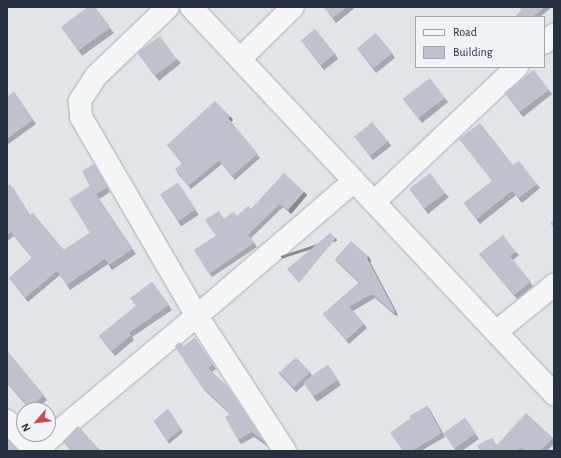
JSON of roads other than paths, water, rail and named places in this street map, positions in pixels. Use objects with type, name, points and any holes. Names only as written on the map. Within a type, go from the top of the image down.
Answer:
[{"type":"street","points":[[168,7],[96,76],[80,101],[81,117],[197,316],[285,451]]},
{"type":"street","points":[[191,7],[554,394]]},
{"type":"street","points":[[240,59],[293,7]]},
{"type":"street","points":[[545,42],[554,35]]},
{"type":"street","points":[[374,202],[516,68]]},
{"type":"street","points":[[7,421],[35,451],[197,316],[354,181]]},
{"type":"street","points":[[496,332],[554,285]]}]
